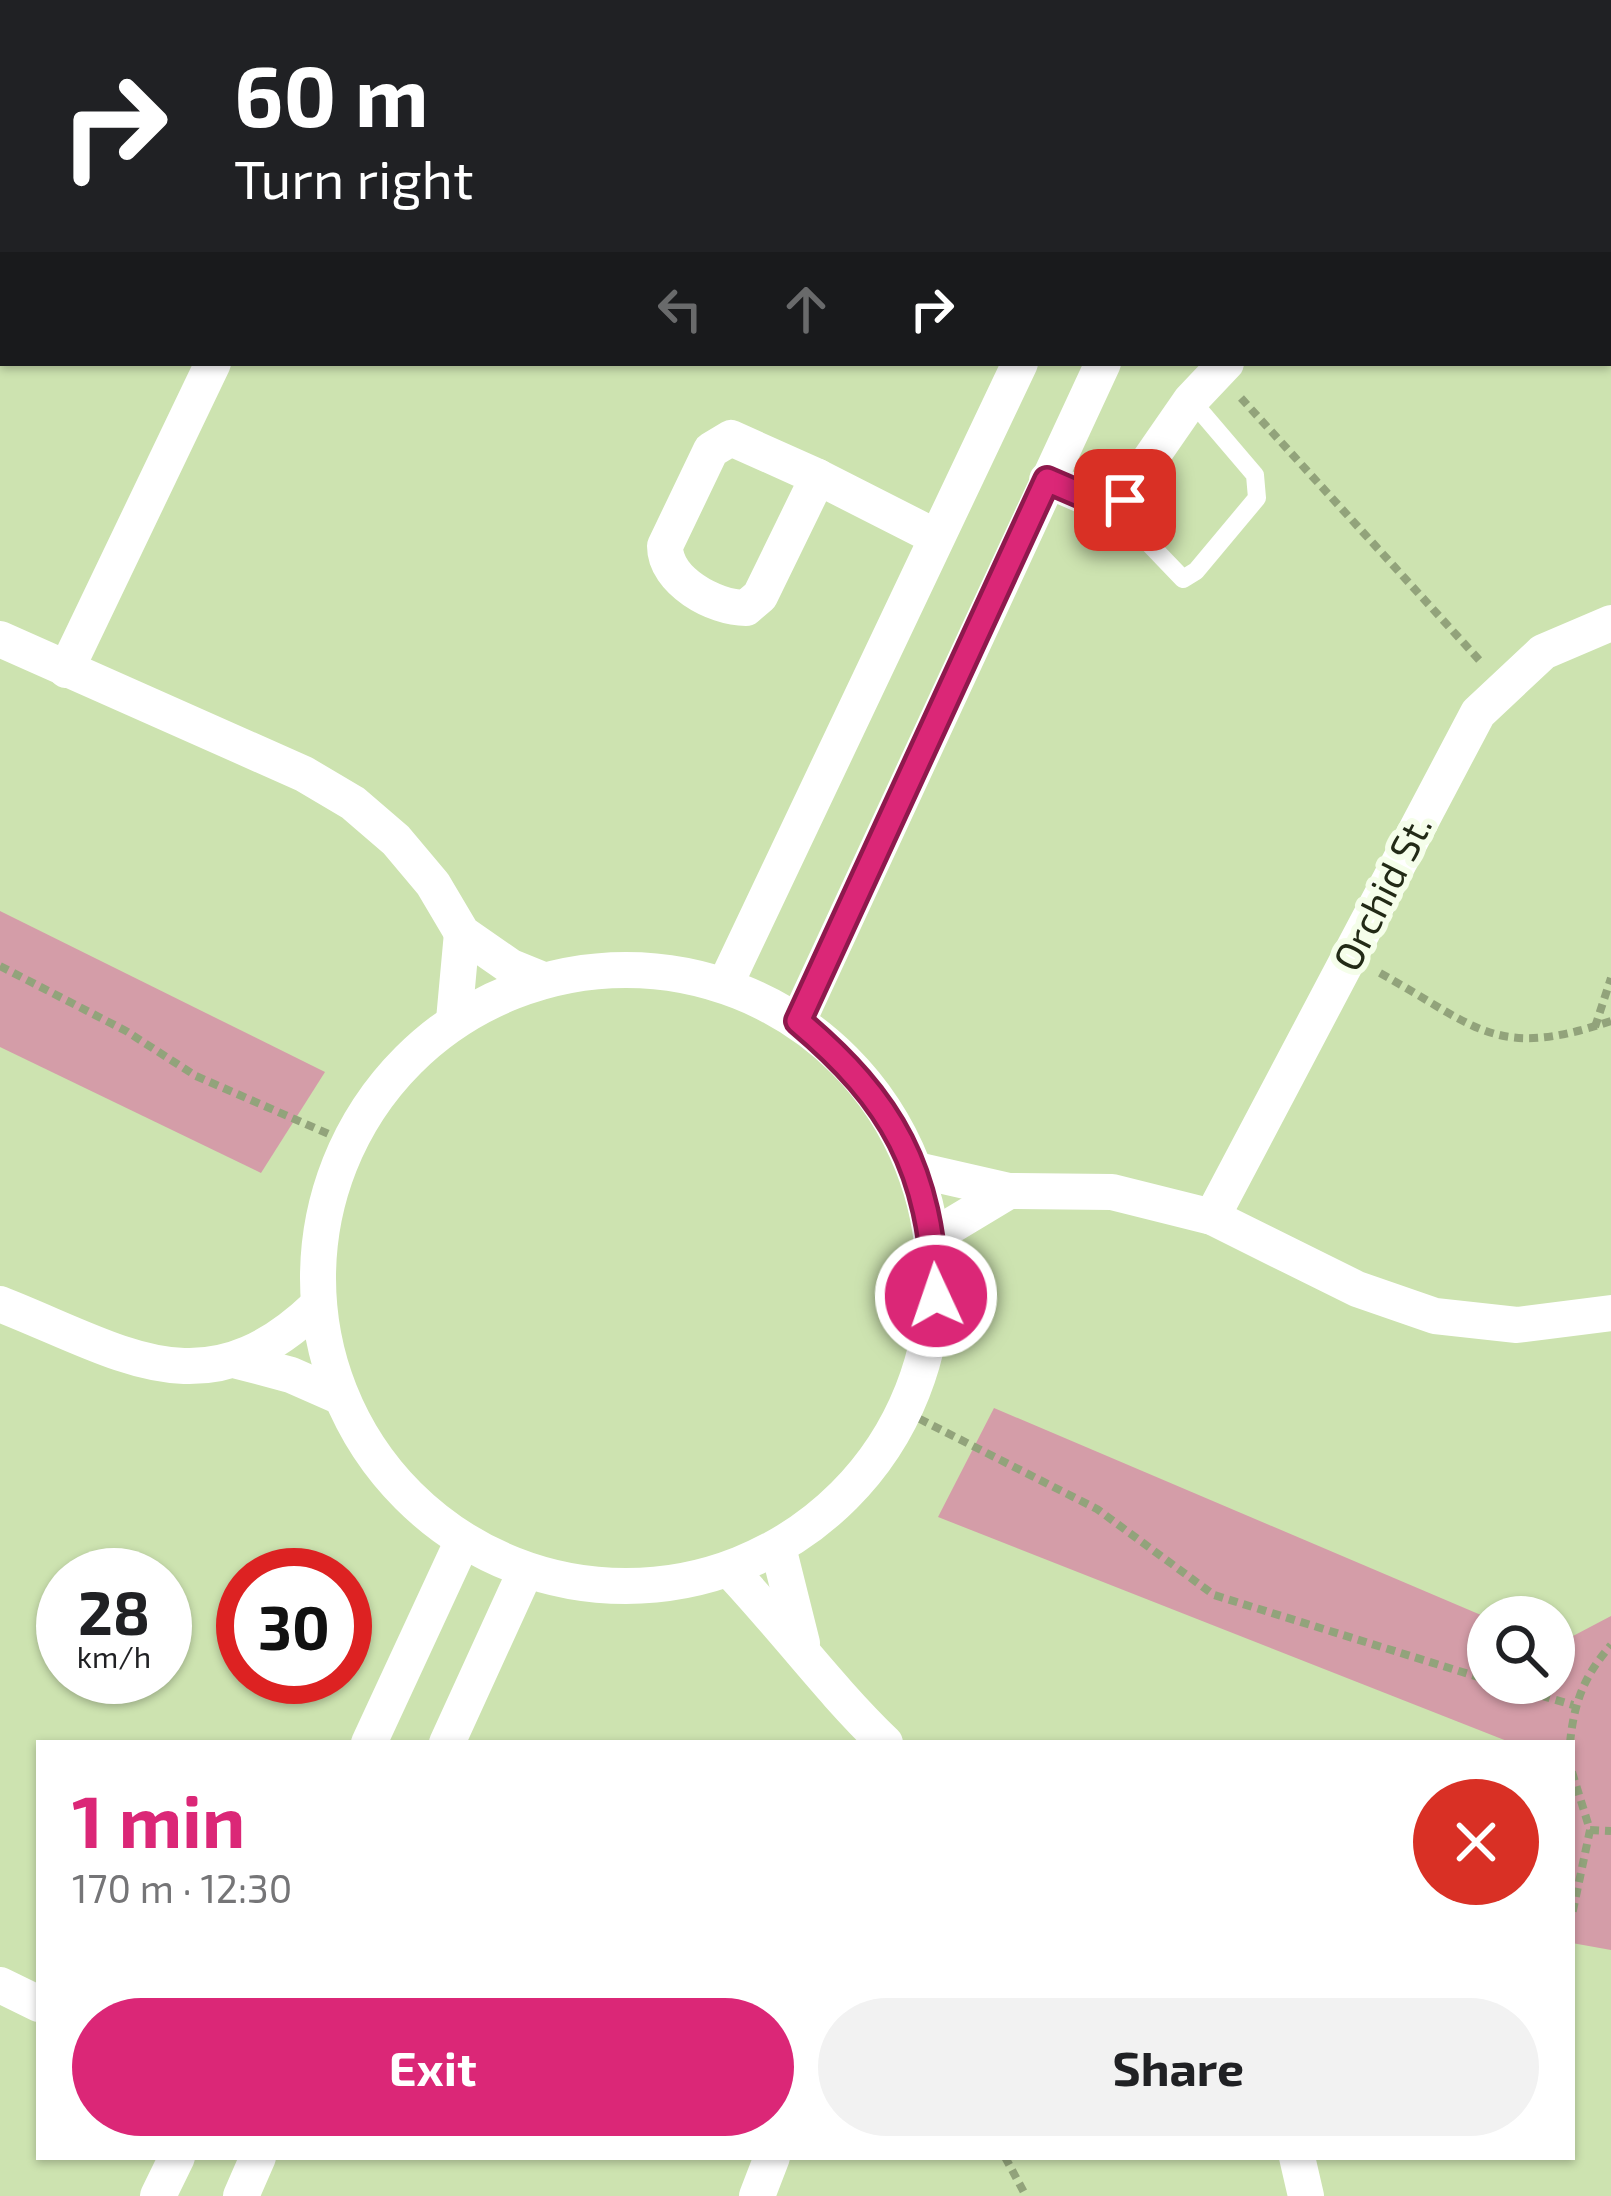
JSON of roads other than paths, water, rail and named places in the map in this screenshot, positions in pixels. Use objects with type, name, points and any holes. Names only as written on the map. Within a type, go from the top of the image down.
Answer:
[{"type":"street","points":[[66,670],[212,366]]},
{"type":"street","points":[[725,985],[1019,366]]},
{"type":"street","points":[[798,1021],[1102,366]]},
{"type":"street","points":[[1047,480],[1112,506],[1125,500],[1191,400],[1221,368]]},
{"type":"street","points":[[818,477],[754,604],[736,608],[669,571],[665,546],[719,441],[743,442],[818,477],[936,537]]},
{"type":"street","name":"Orchid St.","points":[[1212,1217],[1452,756],[1503,685],[1543,652],[1611,623]]},
{"type":"street","points":[[0,639],[304,774],[352,803],[396,840],[433,884],[462,933],[511,967],[543,980]]},
{"type":"street","points":[[454,1020],[462,933]]},
{"type":"street","points":[[603,969],[665,971],[725,985],[798,1021],[847,1062],[888,1112],[916,1170],[934,1236],[936,1296],[926,1356],[906,1412],[873,1466],[830,1511],[778,1547],[729,1569],[662,1585],[593,1585],[526,1570],[463,1540],[412,1501],[385,1468],[341,1397],[317,1306],[317,1250],[327,1194],[347,1142],[392,1074],[454,1020],[543,980],[603,969]]},
{"type":"street","points":[[916,1170],[1009,1191],[1112,1192],[1212,1217],[1357,1289],[1436,1316],[1517,1324],[1611,1313]]},
{"type":"street","points":[[934,1236],[1009,1191]]},
{"type":"street","points":[[0,1304],[166,1366],[202,1368],[238,1360],[283,1339],[317,1306]]},
{"type":"street","points":[[238,1360],[291,1375],[341,1397]]},
{"type":"street","points":[[370,1740],[463,1540]]},
{"type":"street","points":[[778,1547],[803,1647]]},
{"type":"street","points":[[729,1569],[803,1647],[839,1699],[882,1740]]},
{"type":"street","points":[[448,1740],[526,1570]]},
{"type":"street","points":[[0,1985],[36,2003]]},
{"type":"street","points":[[158,2196],[176,2160]]},
{"type":"street","points":[[241,2196],[257,2160]]},
{"type":"street","points":[[757,2196],[771,2160]]},
{"type":"street","points":[[1299,2160],[1306,2196]]},
{"type":"lane","points":[[1112,506],[1183,579],[1196,571],[1257,498],[1255,475],[1191,400]]}]
